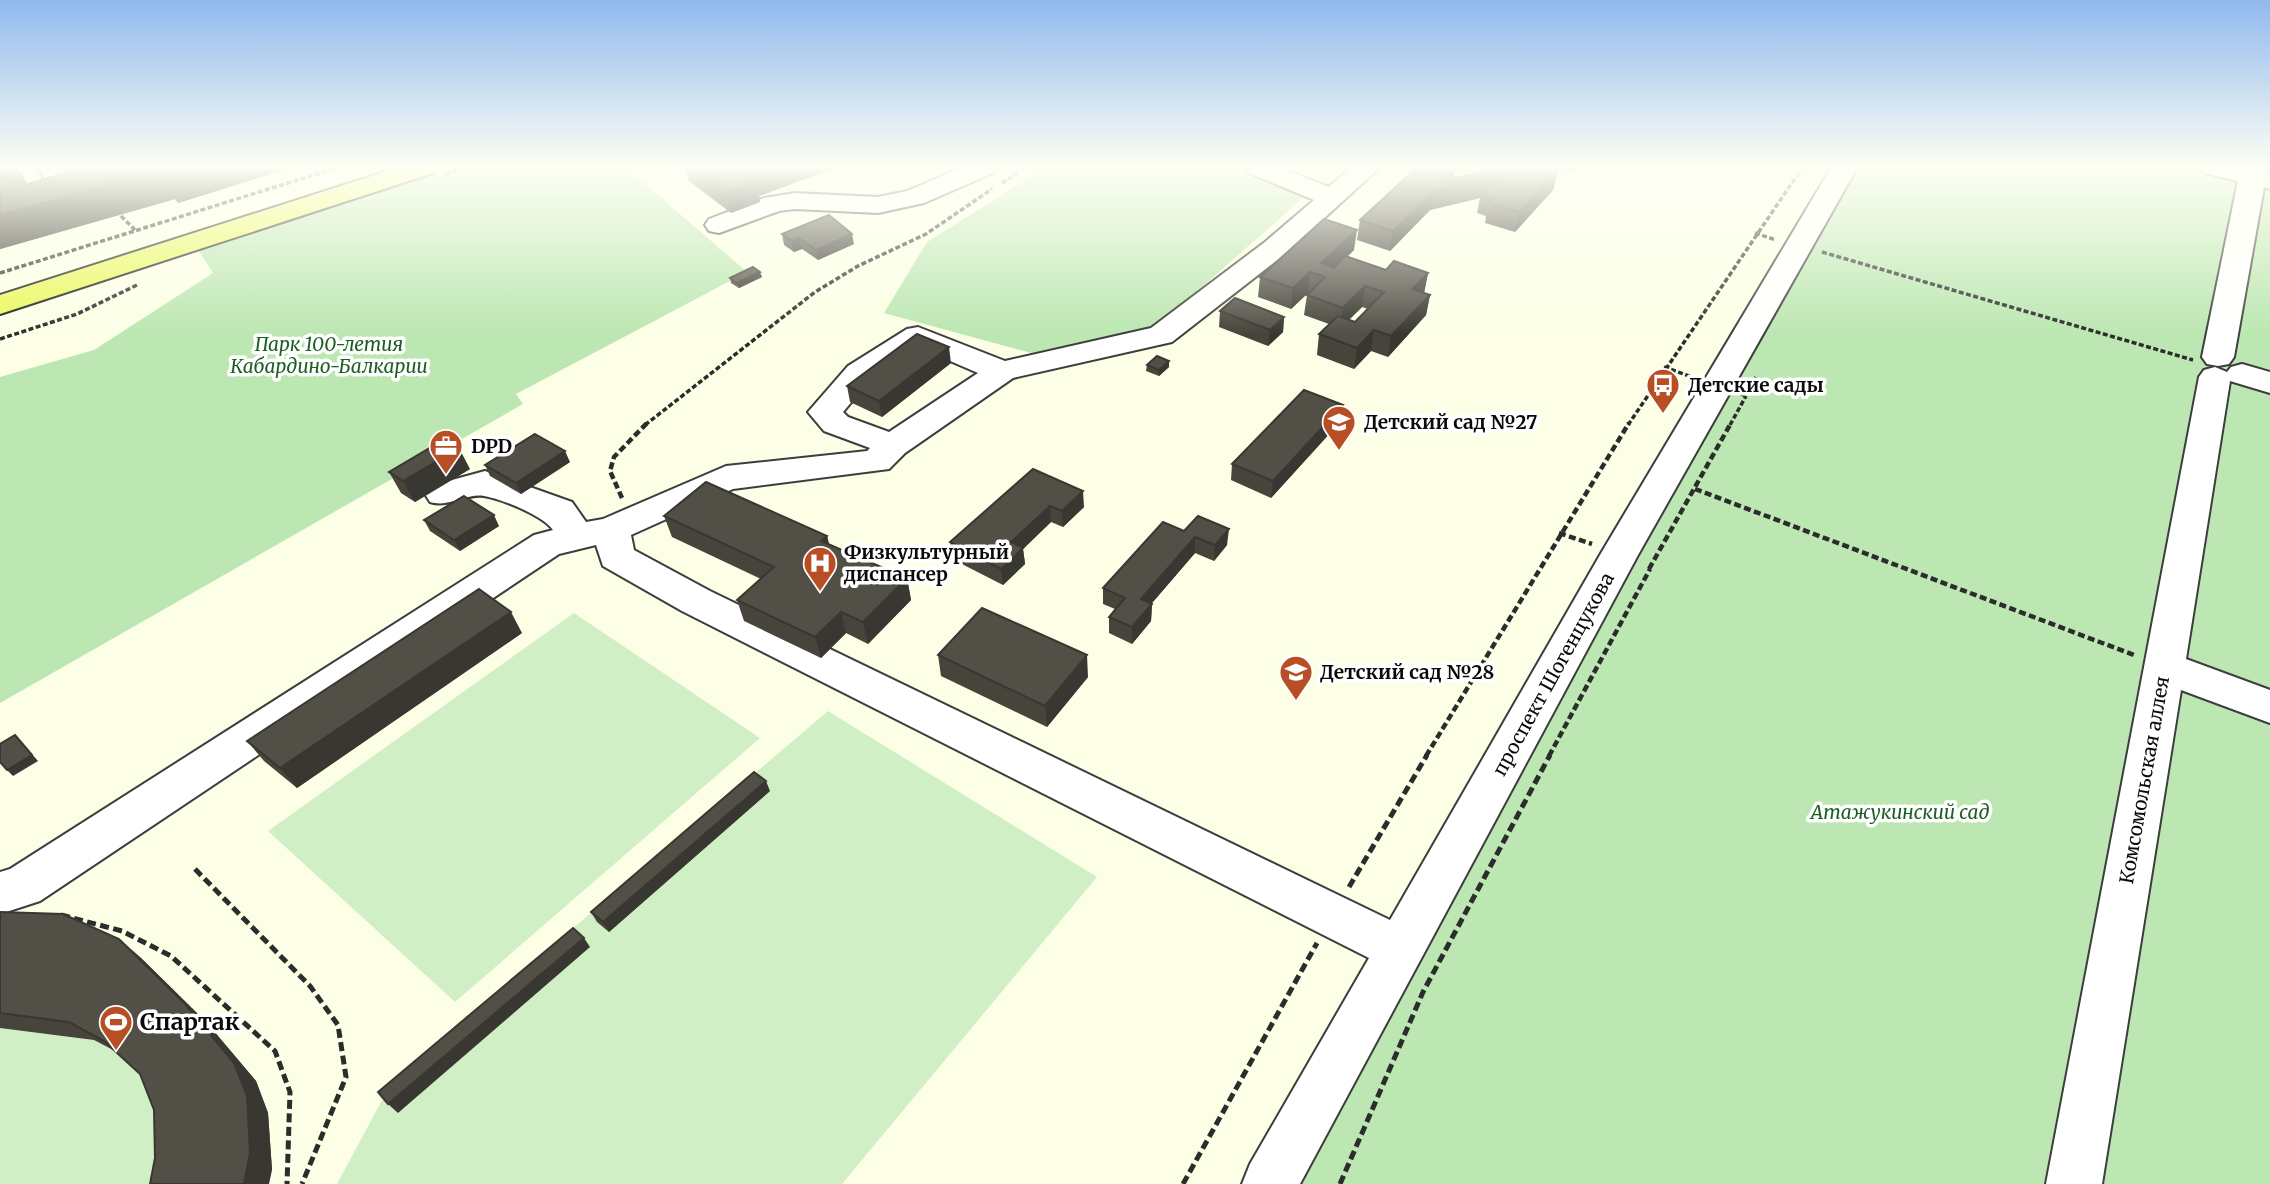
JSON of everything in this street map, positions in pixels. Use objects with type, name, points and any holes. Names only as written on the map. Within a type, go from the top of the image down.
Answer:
[{"type":"main road","points":[[0,305],[253,223]]},
{"type":"street","points":[[719,225],[724,223]]},
{"type":"street","points":[[0,893],[23,886],[547,544],[608,528],[726,478],[877,461],[893,445],[1002,371],[1161,335],[1275,248],[1302,223]]},
{"type":"street","name":"проспект Шогенцукова","points":[[1270,1184],[1619,555],[1812,223]]},
{"type":"street","name":"Комсомольская аллея","points":[[2074,1184],[2164,667],[2228,370],[2251,223]]},
{"type":"street","points":[[893,445],[836,424],[825,412],[859,373],[918,336],[1002,371]]},
{"type":"street","points":[[443,494],[485,483],[608,528]]},
{"type":"street","points":[[608,528],[616,557],[696,601],[1400,949]]},
{"type":"street","points":[[2164,667],[2270,707]]},
{"type":"path","points":[[128,223],[135,231]]},
{"type":"path","points":[[0,273],[160,223]]},
{"type":"path","points":[[608,528],[618,492],[610,471],[619,451],[645,425],[815,292],[858,266],[926,234],[942,223]]},
{"type":"path","points":[[1183,1184],[1332,916],[1559,533],[1664,367],[1761,223]]},
{"type":"path","points":[[1754,233],[1777,240]]},
{"type":"path","points":[[1812,249],[2228,370]]},
{"type":"path","points":[[1664,367],[1692,377]]},
{"type":"path","points":[[1340,1184],[1423,992],[1647,567],[1695,489],[1746,396]]},
{"type":"path","points":[[1695,489],[2164,667]]},
{"type":"path","points":[[1559,533],[1592,544]]},
{"type":"path","points":[[195,869],[310,986],[338,1026],[346,1077],[302,1184]]},
{"type":"path","points":[[55,915],[68,915],[122,931],[171,956],[275,1051],[290,1092],[287,1184]]},
{"type":"green space","name":"Парк 100-летия Кабардино-Балкарии","points":[[283,223],[691,223],[747,272],[516,394],[523,404],[0,703],[0,377],[94,350],[213,273],[199,251]]},
{"type":"green space","points":[[957,223],[1274,223],[1151,332],[1035,354],[884,313],[927,242]]},
{"type":"green space","name":"Атажукинский сад","points":[[1813,223],[2270,223],[2270,1184],[1270,1184]]},
{"type":"green space","points":[[574,613],[760,738],[455,1002],[268,831]]},
{"type":"green space","points":[[828,711],[1097,877],[842,1184],[337,1184],[381,1102],[411,1066]]},
{"type":"green space","name":"Спартак","points":[[0,929],[86,933],[141,958],[207,1023],[256,1081],[268,1113],[269,1184],[0,1184]]},
{"type":"building","points":[[809,223],[839,223],[852,234],[816,250],[799,238],[792,241],[782,234]]},
{"type":"building","points":[[1319,223],[1337,223],[1357,230],[1321,263],[1334,268],[1345,256],[1386,270],[1394,261],[1428,273],[1412,289],[1430,295],[1391,336],[1374,330],[1357,348],[1319,334],[1338,316],[1355,322],[1384,292],[1365,286],[1343,308],[1307,295],[1325,277],[1310,272],[1293,288],[1260,277]]},
{"type":"building","points":[[1370,223],[1401,223],[1393,231]]},
{"type":"building","points":[[753,267],[760,272],[737,283],[730,278]]},
{"type":"building","points":[[1235,298],[1284,317],[1270,330],[1220,311]]},
{"type":"building","points":[[917,334],[949,347],[879,401],[847,386]]},
{"type":"building","points":[[1157,356],[1169,361],[1159,370],[1147,365]]},
{"type":"building","points":[[1304,390],[1343,405],[1273,481],[1232,464]]},
{"type":"building","points":[[535,434],[565,451],[516,483],[485,465]]},
{"type":"building","points":[[445,439],[459,448],[403,481],[389,472]]},
{"type":"building","points":[[1033,469],[1083,491],[1062,511],[1050,506],[1011,542],[1023,548],[1001,569],[950,542]]},
{"type":"building","points":[[706,482],[827,536],[821,541],[907,578],[863,622],[841,612],[815,637],[737,600],[774,567],[664,516]]},
{"type":"building","points":[[464,496],[494,515],[454,540],[424,520]]},
{"type":"building","points":[[1198,516],[1229,529],[1215,545],[1195,537],[1141,599],[1152,604],[1132,627],[1109,617],[1125,598],[1103,588],[1163,522],[1184,531]]},
{"type":"building","points":[[479,589],[511,612],[280,768],[247,741]]},
{"type":"building","points":[[982,608],[1087,655],[1045,706],[938,655]]},
{"type":"building","points":[[15,735],[32,755],[7,770],[0,762],[0,744]]},
{"type":"building","points":[[754,772],[766,781],[603,922],[591,912]]},
{"type":"building","points":[[0,912],[63,914],[119,939],[185,1004],[234,1063],[247,1096],[250,1153],[244,1184],[150,1184],[155,1158],[154,1110],[140,1074],[104,1041],[69,1022],[0,1013]]},
{"type":"building","points":[[573,928],[584,938],[388,1104],[378,1092]]},
{"type":"place","name":"Детские сады","points":[[1663,415]]},
{"type":"place","name":"Детский сад №27","points":[[1339,452]]},
{"type":"place","name":"DPD","points":[[446,476]]},
{"type":"place","name":"Физкультурный диспансер","points":[[820,593]]},
{"type":"place","name":"Детский сад №28","points":[[1296,702]]},
{"type":"place","name":"Спартак","points":[[116,1052]]}]
